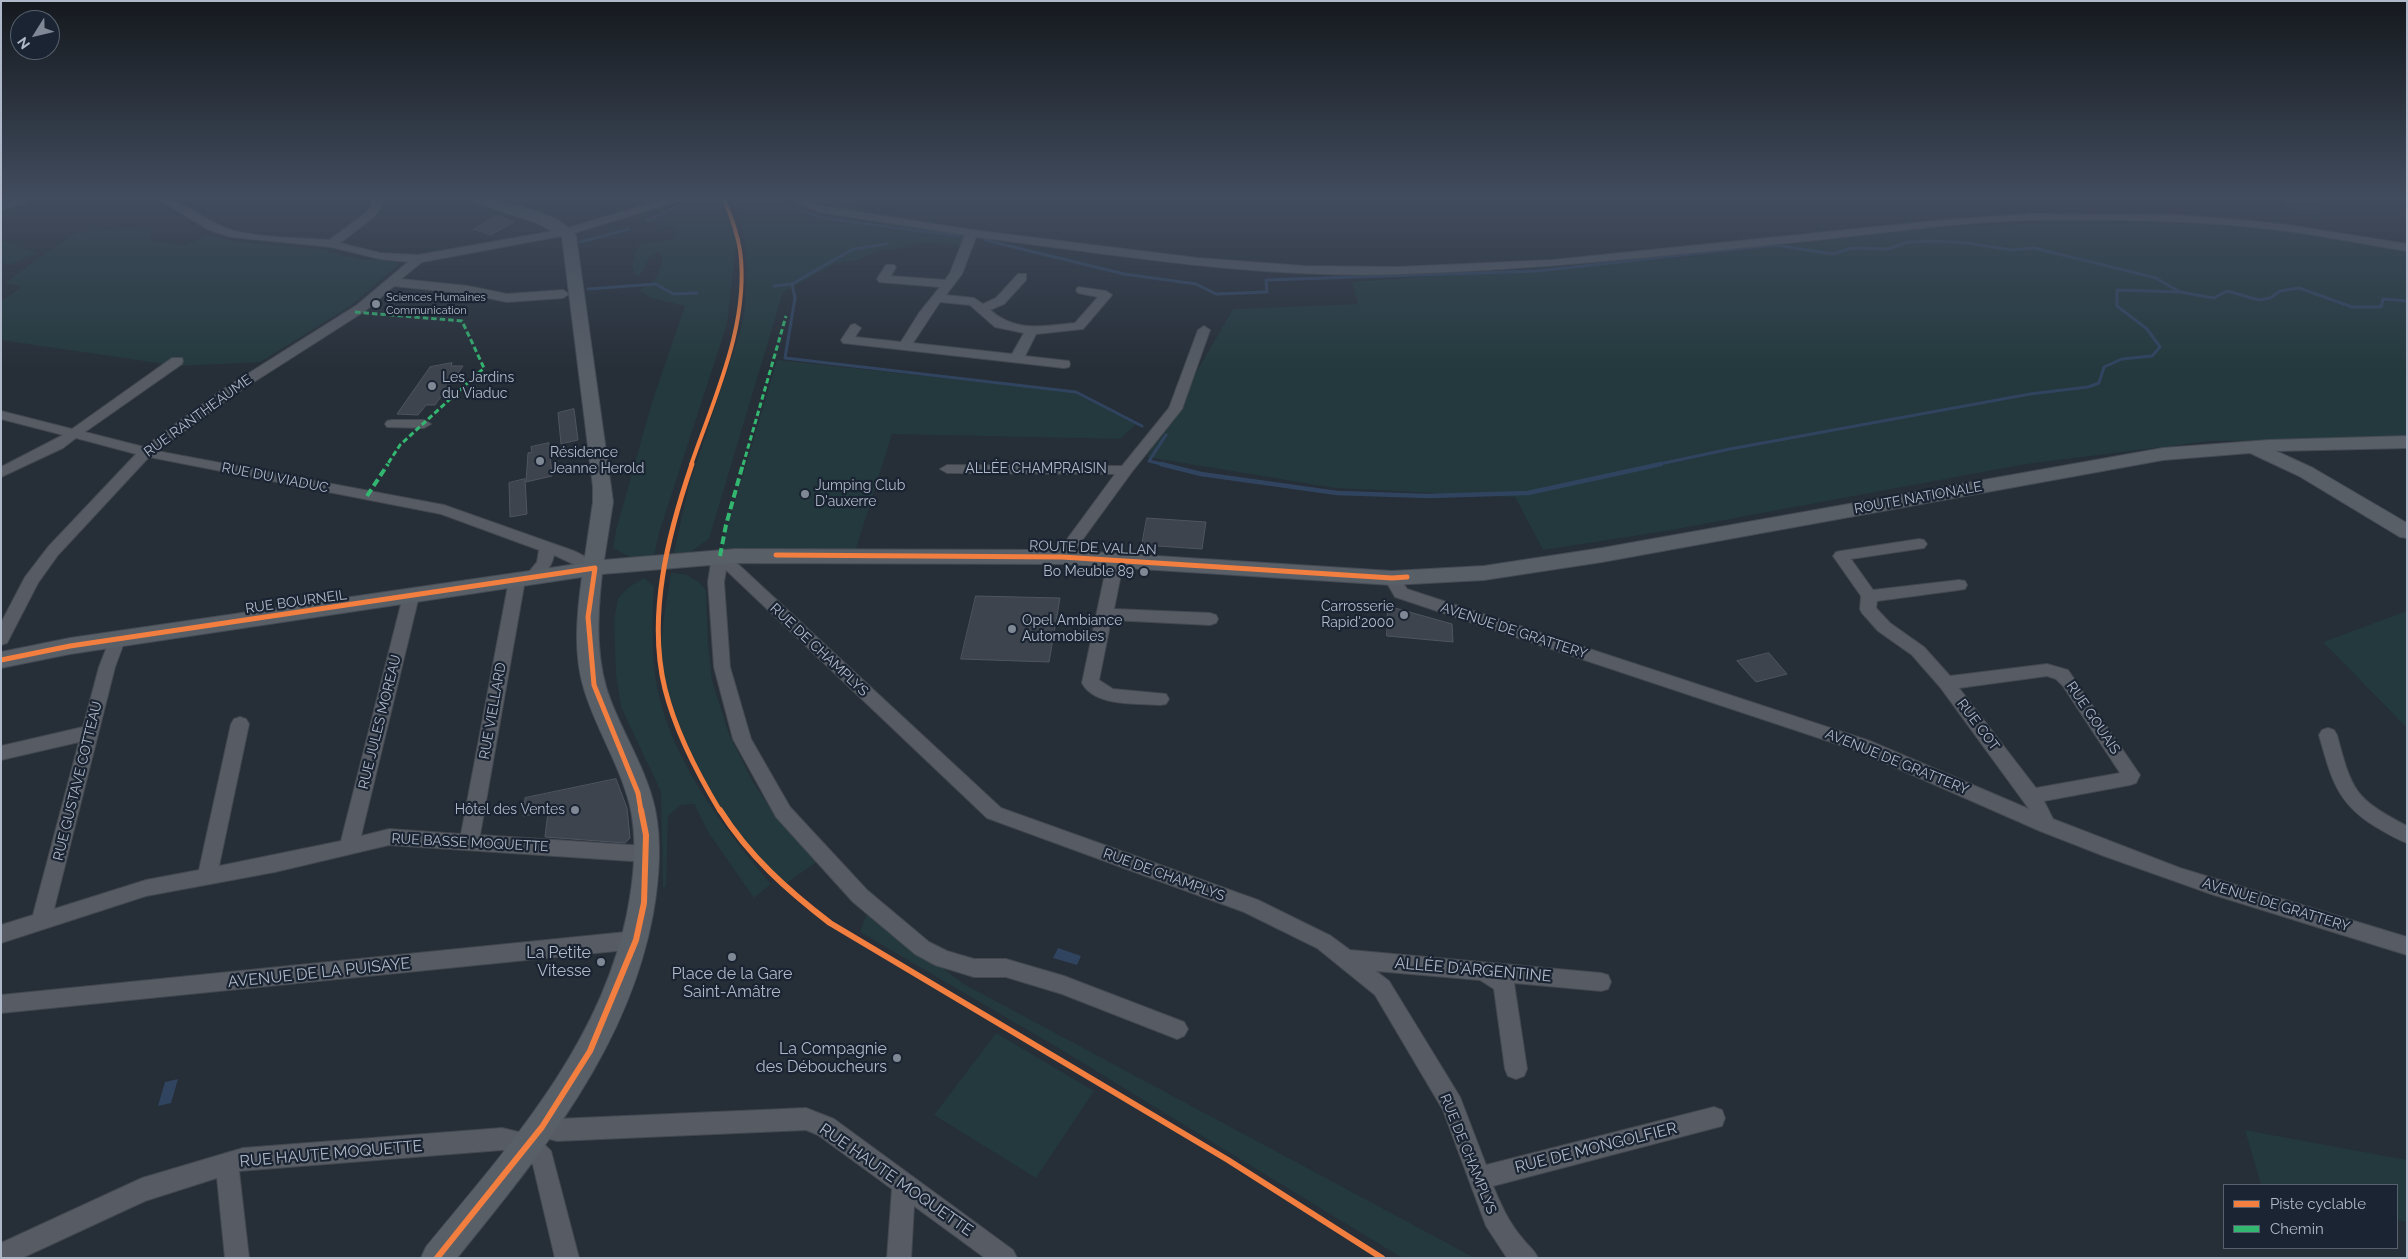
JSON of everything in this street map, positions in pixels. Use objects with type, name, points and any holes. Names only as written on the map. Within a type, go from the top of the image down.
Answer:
[{"type":"main road","points":[[437,1258],[535,1135],[590,1051],[636,940],[644,903],[646,835],[638,793],[594,684],[588,617],[602,487],[573,258]]},
{"type":"main road","name":"ROUTE NATIONALE","points":[[1547,564],[2126,459],[2204,449],[2252,446],[2407,442]]},
{"type":"main road","points":[[2290,445],[2310,466],[2341,492]]},
{"type":"main road","points":[[2252,446],[2286,461],[2407,532]]},
{"type":"main road","name":"RUE BOURNEIL","points":[[1,660],[70,646],[525,579],[596,556],[630,565]]},
{"type":"main road","name":"ROUTE DE VALLAN","points":[[630,565],[728,556],[1062,557],[1392,578],[1484,572],[1547,564]]},
{"type":"street","points":[[402,258],[425,258]]},
{"type":"street","points":[[905,346],[923,316],[956,274],[962,258]]},
{"type":"street","points":[[1159,258],[1339,271],[1552,264],[1612,258]]},
{"type":"street","name":"RUE RANTHEAUME","points":[[1,639],[31,581],[53,551],[146,452],[226,393],[361,308],[418,259]]},
{"type":"street","points":[[890,267],[882,279],[949,284]]},
{"type":"street","points":[[982,309],[1000,301],[1022,277]]},
{"type":"street","points":[[391,282],[468,290],[507,298],[563,294]]},
{"type":"street","points":[[939,298],[974,302],[999,324],[1031,331],[1079,326],[1106,295],[1082,290]]},
{"type":"street","points":[[855,328],[847,340],[1064,364]]},
{"type":"street","points":[[1062,557],[1126,470],[1175,409],[1204,330]]},
{"type":"street","points":[[1017,358],[1031,331]]},
{"type":"street","points":[[1,473],[58,445],[177,361]]},
{"type":"street","name":"RUE DU VIADUC","points":[[1,415],[146,452],[444,510],[546,547],[596,556]]},
{"type":"street","points":[[392,424],[424,424]]},
{"type":"street","name":"ALLÉE CHAMPRAISIN","points":[[947,469],[1126,470]]},
{"type":"street","points":[[1919,544],[1841,556],[1869,596],[1959,585]]},
{"type":"street","points":[[525,579],[533,575],[545,564],[547,558],[546,547]]},
{"type":"street","points":[[728,556],[716,582],[722,667],[742,738],[784,812],[860,896],[922,948],[942,959],[974,968],[1006,968],[1064,985],[1177,1029]]},
{"type":"street","name":"RUE DE CHAMPLYS","points":[[728,556],[994,813],[1251,906],[1324,942],[1382,988],[1452,1105],[1494,1218],[1518,1255]]},
{"type":"street","points":[[1116,559],[1090,683],[1109,694],[1160,698]]},
{"type":"street","name":"AVENUE DE GRATTERY","points":[[1392,578],[1401,593],[1864,746],[1933,774],[2047,826],[2147,865],[2407,946]]},
{"type":"street","name":"RUE VIELLARD","points":[[469,843],[525,579]]},
{"type":"street","name":"RUE JULES MOREAU","points":[[349,846],[412,596]]},
{"type":"street","name":"RUE COT","points":[[1869,596],[1868,609],[1884,627],[1897,634],[1918,651],[1946,683],[2032,796],[2047,826]]},
{"type":"street","points":[[1104,614],[1210,619]]},
{"type":"street","name":"RUE GUSTAVE COTTEAU","points":[[41,922],[116,640]]},
{"type":"street","name":"RUE GOUAIS","points":[[1946,683],[2047,670],[2062,674],[2082,699],[2132,775],[2130,778],[2032,796]]},
{"type":"street","points":[[207,877],[240,724]]},
{"type":"street","points":[[1,753],[91,732]]},
{"type":"street","points":[[2328,735],[2340,779],[2352,798],[2383,822],[2407,835]]},
{"type":"street","name":"RUE BASSE MOQUETTE","points":[[1,934],[146,888],[207,877],[388,837],[646,854]]},
{"type":"street","name":"AVENUE DE LA PUISAYE","points":[[1,1004],[294,976],[636,940]]},
{"type":"street","name":"ALLÉE D'ARGENTINE","points":[[1345,959],[1601,982]]},
{"type":"street","points":[[1482,972],[1504,984],[1516,1069]]},
{"type":"street","name":"RUE DE MONGOLFIER","points":[[1478,1178],[1714,1118]]},
{"type":"street","name":"RUE HAUTE MOQUETTE","points":[[1,1255],[142,1190],[243,1159],[502,1139],[557,1130],[806,1119],[826,1127],[1006,1258]]},
{"type":"street","points":[[535,1135],[543,1159],[567,1258]]},
{"type":"street","points":[[227,1164],[237,1258]]},
{"type":"street","points":[[899,1258],[904,1185]]},
{"type":"green space","points":[[1,258],[26,258],[9,265],[1,263]]},
{"type":"green space","points":[[40,258],[351,258],[360,260],[396,260],[398,265],[349,307],[260,362],[178,366],[1,340],[1,301],[22,287],[5,283]]},
{"type":"green space","points":[[635,258],[649,258],[640,276],[635,274],[632,265]]},
{"type":"green space","points":[[663,258],[735,258],[727,324],[659,533],[654,557],[630,557],[613,548],[616,530],[652,402],[685,306],[651,298],[639,290],[654,280]]},
{"type":"green space","points":[[747,258],[862,258],[836,263],[783,292],[709,539],[689,553],[673,556],[689,485],[741,329]]},
{"type":"green space","points":[[1681,258],[2407,258],[2407,440],[2210,441],[2026,464],[1666,531],[1543,550],[1515,497],[1335,488],[1147,457],[1233,309],[1358,304],[1352,282]]},
{"type":"green space","name":"Jumping Club D'auxerre","points":[[777,360],[1073,392],[1136,424],[1120,439],[892,434],[856,549],[720,552]]},
{"type":"green space","points":[[671,572],[687,575],[699,582],[706,590],[708,643],[712,680],[729,734],[753,782],[778,820],[817,862],[785,884],[726,816],[694,763],[671,707],[664,678],[661,652]]},
{"type":"green space","points":[[644,578],[654,586],[653,655],[656,683],[667,722],[677,747],[704,796],[736,842],[771,884],[754,898],[708,832],[694,804],[681,805],[668,816],[666,887],[663,887],[661,792],[621,707],[616,675],[614,621],[618,598],[629,587]]},
{"type":"green space","points":[[2407,611],[2407,725],[2404,725],[2323,642]]},
{"type":"green space","points":[[867,913],[964,984],[1475,1258],[1402,1258],[1060,1049],[860,932]]},
{"type":"green space","points":[[996,1033],[1094,1091],[1036,1178],[934,1115]]},
{"type":"green space","points":[[2245,1130],[2407,1160],[2407,1222],[2398,1220],[2398,1184],[2261,1184]]},
{"type":"water","points":[[1058,948],[1081,956],[1077,965],[1053,958]]},
{"type":"water","points":[[178,1079],[171,1103],[158,1106],[165,1082]]},
{"type":"building","name":"Les Jardins du Viaduc","points":[[452,363],[451,366],[463,366],[435,405],[426,405],[418,415],[397,414],[430,367]]},
{"type":"building","name":"Résidence Jeanne Herold","points":[[574,409],[578,440],[561,444],[558,413]]},
{"type":"building","name":"Résidence Jeanne Herold","points":[[549,443],[552,476],[526,482],[528,453],[532,452],[531,447]]},
{"type":"building","name":"Résidence Jeanne Herold","points":[[525,479],[527,514],[510,517],[509,483]]},
{"type":"building","points":[[1147,518],[1206,522],[1202,549],[1142,545]]},
{"type":"building","name":"Opel Ambiance Automobiles","points":[[976,596],[1060,598],[1049,662],[961,659]]},
{"type":"building","name":"Carrosserie Rapid'2000","points":[[1388,606],[1452,624],[1453,642],[1387,636]]},
{"type":"building","points":[[1769,653],[1787,674],[1756,682],[1737,661]]},
{"type":"building","name":"Hôtel des Ventes","points":[[616,779],[627,808],[630,838],[625,843],[545,837],[548,812],[523,816],[525,798]]},
{"type":"waterway","points":[[792,284],[838,258]]},
{"type":"waterway","points":[[1058,258],[1124,274],[1196,284],[1216,294],[1267,292],[1266,280],[1537,271],[1658,258]]},
{"type":"waterway","points":[[2074,258],[2156,278],[2180,292],[2214,298],[2227,291],[2259,300],[2270,298],[2280,291],[2299,288],[2352,307],[2381,307],[2383,299],[2407,301]]},
{"type":"waterway","points":[[588,289],[656,284],[673,294],[697,293]]},
{"type":"waterway","points":[[774,286],[792,284]]},
{"type":"waterway","points":[[792,284],[795,298],[785,358],[1076,392],[1142,426]]},
{"type":"waterway","points":[[1655,465],[1730,449],[2030,394],[2088,387],[2099,383],[2104,367],[2122,359],[2152,356],[2160,347],[2147,329],[2117,306],[2117,290],[2179,292]]},
{"type":"waterway","points":[[1166,435],[1149,461],[1166,465]]},
{"type":"waterway","points":[[1161,464],[1201,474],[1337,493],[1428,496],[1528,493],[1661,464]]},
{"type":"marked path","points":[[355,312],[462,321],[484,368],[400,445],[367,496]]},
{"type":"marked path","points":[[720,556],[726,525],[786,316]]},
{"type":"cycle path","points":[[740,258],[739,304],[728,356],[681,499],[666,562],[661,594],[660,657],[665,689],[674,721],[688,754],[705,786],[746,846],[769,872],[792,894],[830,923],[1228,1160],[1382,1258]]},
{"type":"cycle path","points":[[776,555],[1062,557],[1392,578],[1407,577]]},
{"type":"cycle path","points":[[1,660],[70,646],[595,568],[588,617],[594,685],[638,793],[646,835],[644,903],[636,940],[590,1051],[542,1127],[437,1258]]},
{"type":"place","name":"Sciences Humaines Communication","points":[[376,304]]},
{"type":"place","name":"Les Jardins du Viaduc","points":[[432,386]]},
{"type":"place","name":"Résidence Jeanne Herold","points":[[540,461]]},
{"type":"place","name":"Jumping Club D'auxerre","points":[[805,494]]},
{"type":"place","name":"Bo Meuble 89","points":[[1144,572]]},
{"type":"place","name":"Carrosserie Rapid'2000","points":[[1404,615]]},
{"type":"place","name":"Opel Ambiance Automobiles","points":[[1012,629]]},
{"type":"place","name":"Hôtel des Ventes","points":[[575,810]]},
{"type":"place","name":"Place de la Gare Saint-Amâtre","points":[[732,957]]},
{"type":"place","name":"La Petite Vitesse","points":[[601,962]]},
{"type":"place","name":"La Compagnie des Déboucheurs","points":[[897,1058]]}]
